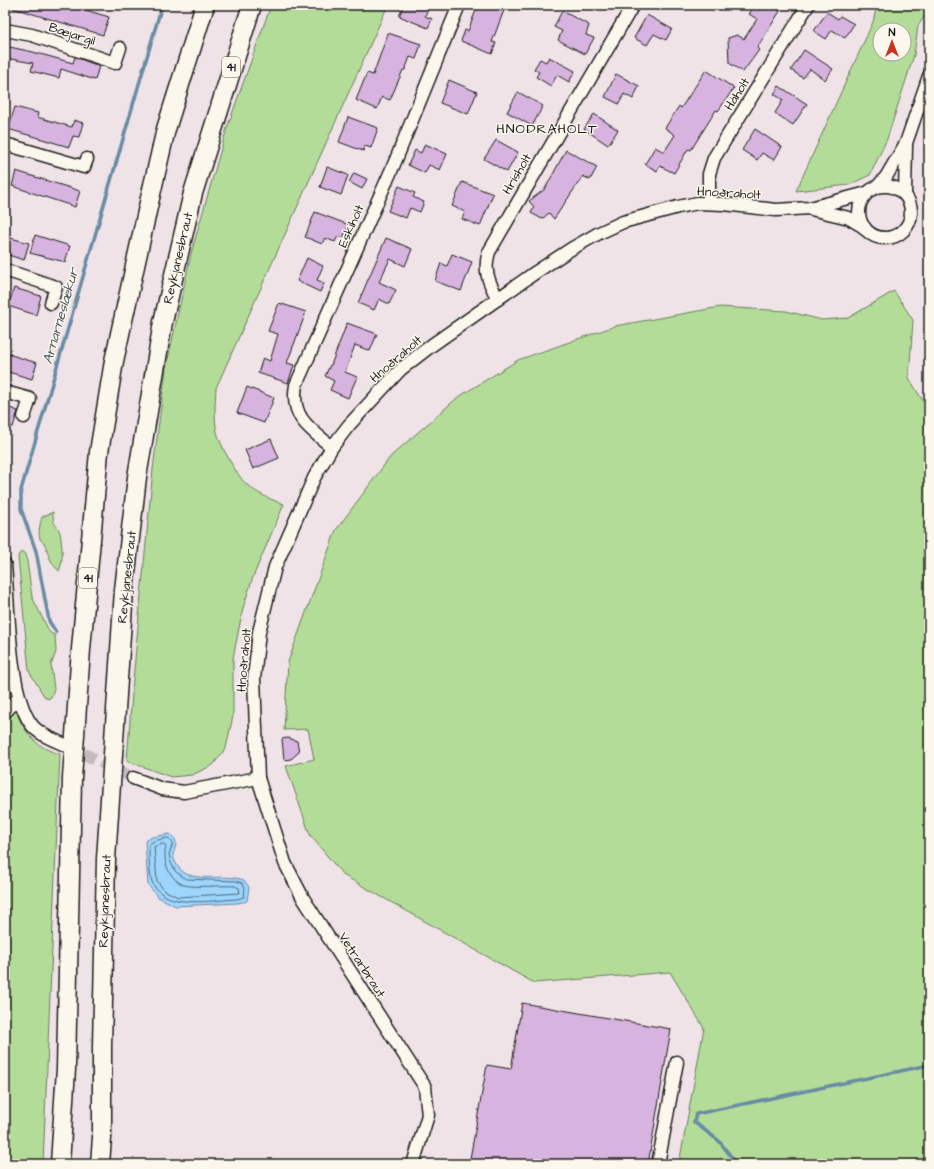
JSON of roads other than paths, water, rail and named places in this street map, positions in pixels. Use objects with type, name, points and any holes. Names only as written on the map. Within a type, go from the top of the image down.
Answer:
[{"type":"highway","name":"41","points":[[60,1164],[66,1069],[72,778],[81,649],[99,452],[114,361],[166,129],[204,5]]},
{"type":"highway","name":"Reykjanesbraut","points":[[100,1164],[107,852],[124,590],[137,477],[163,322],[193,193],[252,5]]},
{"type":"street","name":"Eskiholt","points":[[332,447],[309,429],[299,416],[295,401],[296,385],[395,162],[460,5]]},
{"type":"street","name":"Hrísholt","points":[[498,299],[487,275],[486,264],[488,252],[633,5]]},
{"type":"street","name":"Háholt","points":[[709,203],[709,174],[714,158],[808,5]]},
{"type":"street","name":"Bæjargil","points":[[5,30],[32,35],[115,62],[120,48]]},
{"type":"street","points":[[872,190],[892,186],[905,194],[909,200],[912,213],[908,226],[895,237],[882,238],[870,233],[860,220],[860,206],[872,190],[886,177],[906,144],[929,76]]},
{"type":"street","points":[[5,144],[84,167],[87,159]]},
{"type":"street","points":[[905,194],[906,144]]},
{"type":"street","name":"Hnoðraholt","points":[[258,778],[254,679],[263,609],[275,567],[301,505],[314,478],[332,447],[375,395],[401,369],[432,345],[571,249],[623,222],[678,207],[709,203],[776,210],[810,208],[872,190]]},
{"type":"street","name":"Hnoðraholt","points":[[810,208],[849,218],[864,227]]},
{"type":"street","points":[[5,270],[56,287],[51,303]]},
{"type":"street","points":[[5,392],[30,399],[24,417]]},
{"type":"street","points":[[5,565],[14,670],[19,698],[31,724],[44,734],[67,746]]},
{"type":"street","points":[[5,712],[19,698]]},
{"type":"street","points":[[133,778],[162,790],[184,792],[258,778]]},
{"type":"street","name":"Vetrarbraut","points":[[258,778],[285,862],[304,898],[425,1087],[428,1106],[428,1119],[413,1164]]},
{"type":"street","points":[[658,1164],[677,1062]]},
{"type":"water","points":[[170,834],[176,841],[173,855],[177,866],[192,876],[223,877],[244,880],[249,887],[247,901],[238,903],[176,906],[158,897],[148,885],[145,841],[152,837]]},
{"type":"waterway","name":"Arnarneslækur","points":[[56,632],[49,621],[36,551],[21,509],[21,490],[162,5]]},
{"type":"waterway","points":[[737,1164],[719,1141],[694,1122],[696,1114],[929,1065]]},
{"type":"waterway","points":[[906,1164],[919,1161]]},
{"type":"tunnel","points":[[68,746],[133,778]]},
{"type":"district","name":"HNOÐRAHOLT","points":[[547,129]]}]
